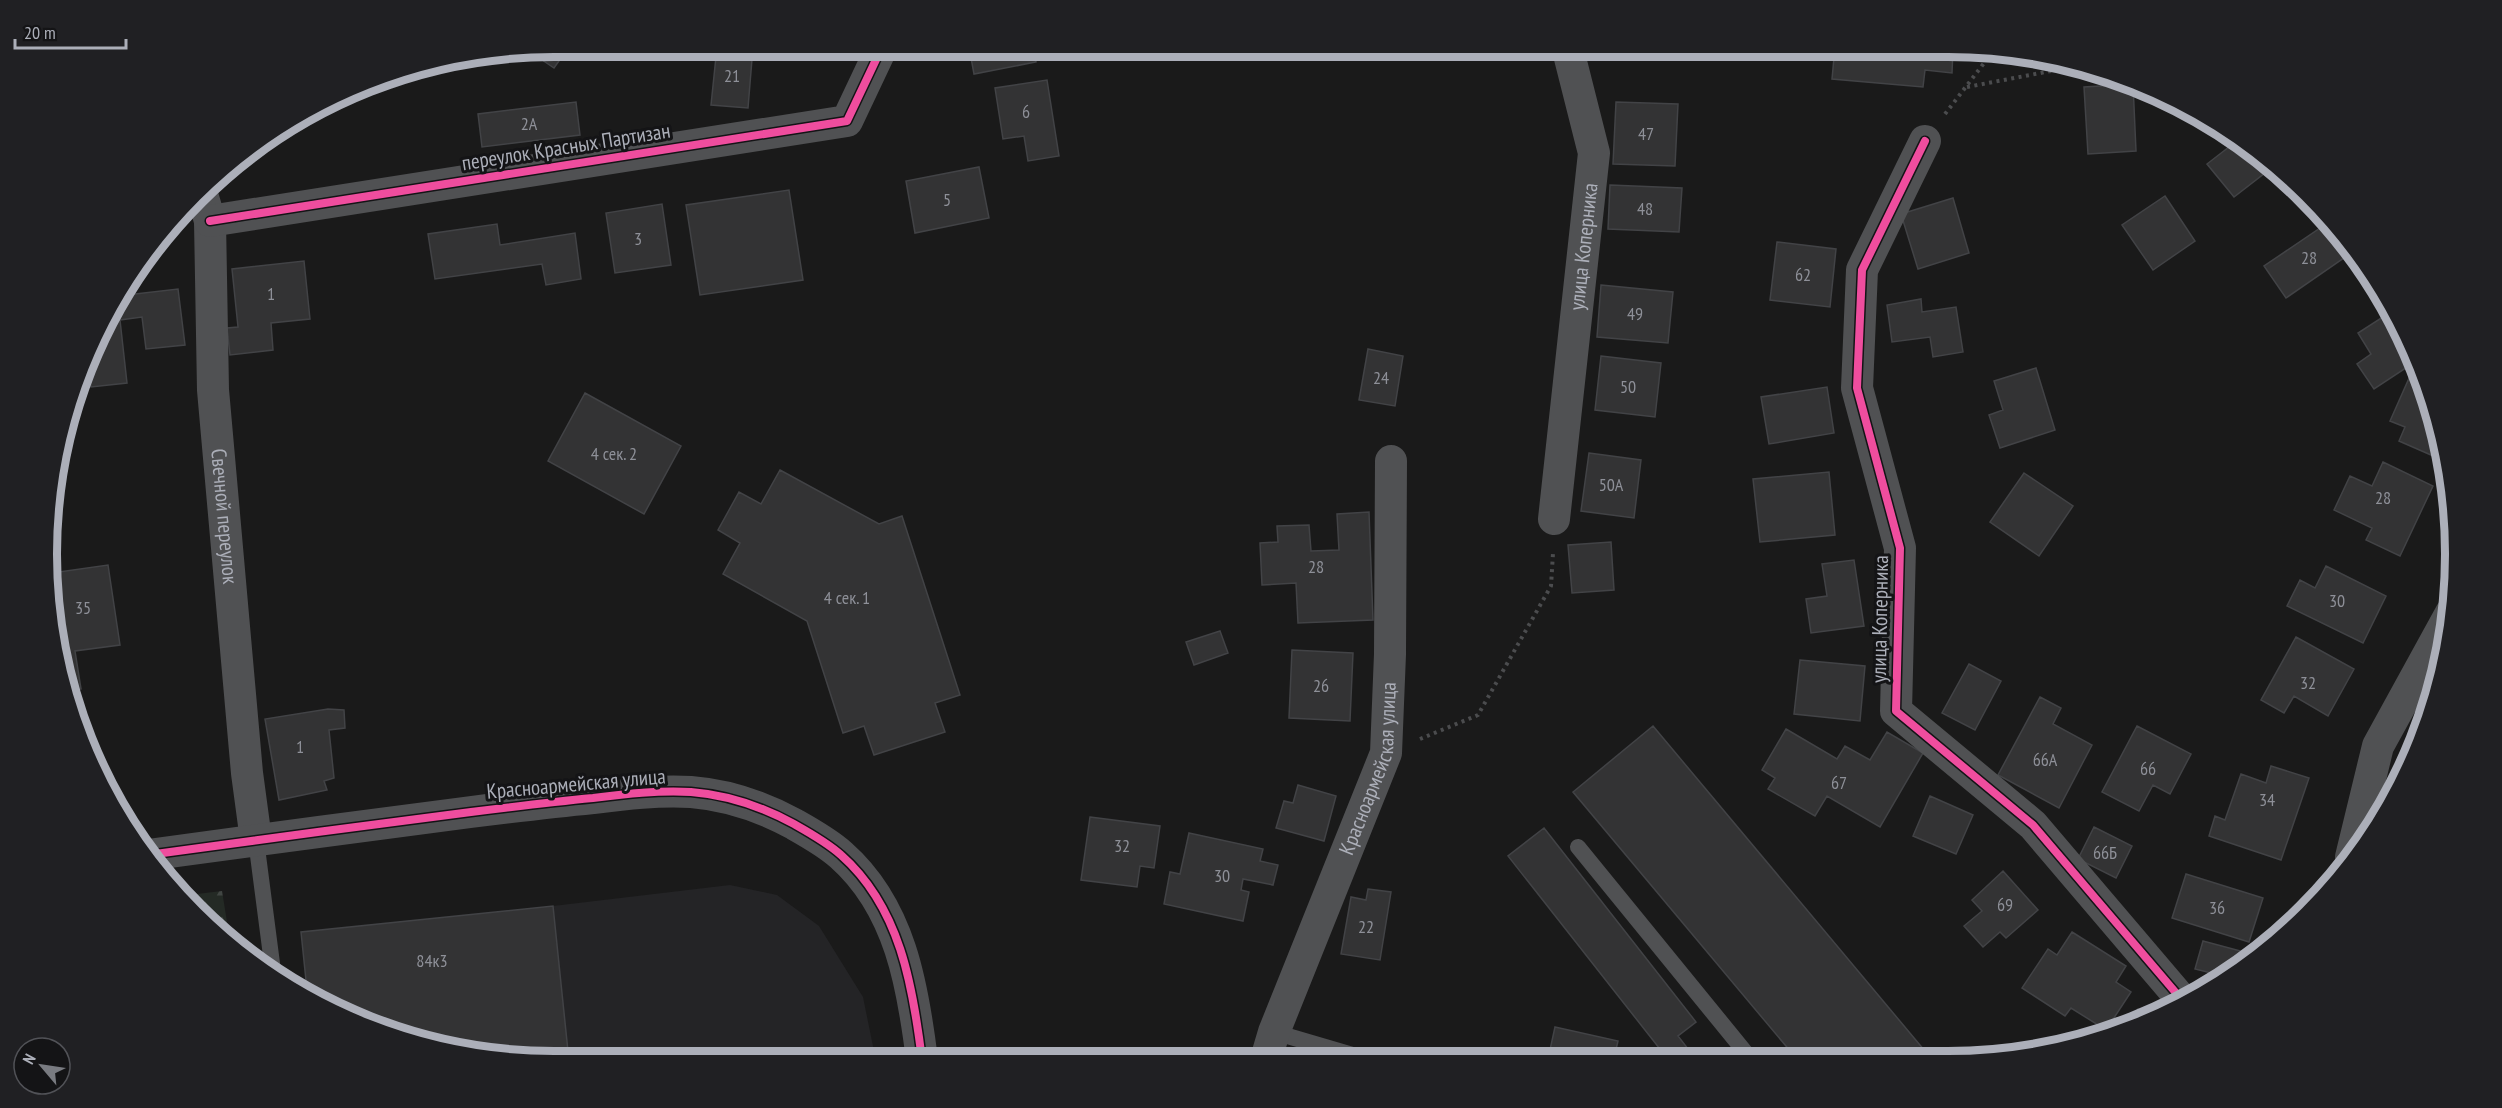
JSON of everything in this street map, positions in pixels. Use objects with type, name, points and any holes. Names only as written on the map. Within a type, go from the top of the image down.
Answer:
[{"type":"street","name":"переулок Красных Партизан","points":[[206,207],[848,121],[877,57]]},
{"type":"street","name":"улица Коперника","points":[[1554,519],[1594,153],[1570,57]]},
{"type":"street","name":"улица Коперника","points":[[1925,141],[1862,270],[1857,388],[1900,548],[1896,711],[2033,825],[2177,995]]},
{"type":"street","name":"Свечной переулок","points":[[206,207],[213,390],[247,773],[256,840]]},
{"type":"street","name":"Красноармейская улица","points":[[1270,1046],[1386,753],[1390,654],[1391,461]]},
{"type":"street","points":[[2354,839],[2378,746],[2436,643]]},
{"type":"street","name":"Красноармейская улица","points":[[158,854],[633,793],[690,792],[724,796],[754,805],[808,832],[841,854],[868,883],[887,915],[903,956],[913,995],[920,1051]]},
{"type":"lane","points":[[256,840],[272,963]]},
{"type":"lane","points":[[1578,847],[1744,1051]]},
{"type":"lane","points":[[1270,1046],[1307,1051]]},
{"type":"path","points":[[1925,141],[1988,59]]},
{"type":"path","points":[[1966,87],[2058,70]]},
{"type":"path","points":[[1386,753],[1478,715],[1551,586],[1554,519]]},
{"type":"shaded area","points":[[730,885],[777,895],[819,926],[863,997],[874,1051],[554,1051],[489,1047],[394,1025],[334,1000],[306,985],[301,932]]},
{"type":"green space","points":[[222,891],[228,930],[226,928],[193,895]]},
{"type":"building","points":[[539,57],[562,57],[554,68]]},
{"type":"building","points":[[716,57],[752,57],[748,108],[711,105]]},
{"type":"building","points":[[971,57],[1035,57],[1036,62],[974,74]]},
{"type":"building","points":[[1834,57],[1953,57],[1952,73],[1925,70],[1923,87],[1832,79]]},
{"type":"building","points":[[1047,80],[1059,156],[1028,161],[1024,136],[1003,139],[995,88]]},
{"type":"building","points":[[2113,85],[2133,93],[2136,151],[2088,154],[2084,87]]},
{"type":"building","points":[[576,102],[580,135],[482,147],[478,114]]},
{"type":"building","points":[[1616,102],[1678,104],[1675,166],[1613,164]]},
{"type":"building","points":[[2231,146],[2266,172],[2234,197],[2207,164]]},
{"type":"building","points":[[979,167],[989,218],[915,233],[906,181]]},
{"type":"building","points":[[1610,185],[1682,188],[1679,232],[1608,229]]},
{"type":"building","points":[[789,190],[803,280],[700,295],[686,205]]},
{"type":"building","points":[[2165,196],[2195,241],[2153,270],[2122,225]]},
{"type":"building","points":[[1953,198],[1969,253],[1918,269],[1901,214]]},
{"type":"building","points":[[662,204],[671,265],[615,273],[606,213]]},
{"type":"building","points":[[497,224],[500,245],[575,233],[581,279],[546,285],[542,264],[435,279],[428,234]]},
{"type":"building","points":[[2322,226],[2346,257],[2286,298],[2264,266]]},
{"type":"building","points":[[1777,242],[1836,249],[1830,307],[1770,300]]},
{"type":"building","points":[[304,261],[310,319],[271,323],[273,350],[230,355],[227,328],[238,327],[232,269]]},
{"type":"building","points":[[1601,285],[1673,292],[1668,343],[1597,337]]},
{"type":"building","points":[[178,289],[185,345],[146,349],[142,317],[120,320],[127,383],[91,387],[90,377],[95,364],[108,334],[131,295]]},
{"type":"building","points":[[1921,299],[1922,312],[1956,307],[1963,352],[1933,357],[1930,337],[1892,342],[1887,305]]},
{"type":"building","points":[[2384,316],[2408,367],[2374,389],[2357,364],[2371,354],[2358,333]]},
{"type":"building","points":[[1368,349],[1403,356],[1395,406],[1359,400]]},
{"type":"building","points":[[1601,356],[1661,363],[1655,417],[1595,410]]},
{"type":"building","points":[[2036,368],[2055,430],[2000,448],[1989,415],[2003,410],[1994,381]]},
{"type":"building","points":[[2410,376],[2412,377],[2428,425],[2435,457],[2399,441],[2405,427],[2390,421]]},
{"type":"building","points":[[1827,387],[1834,433],[1769,444],[1761,397]]},
{"type":"building","points":[[585,393],[681,446],[644,514],[548,461]]},
{"type":"building","points":[[1589,453],[1641,460],[1634,518],[1581,511]]},
{"type":"building","points":[[2383,462],[2433,486],[2400,556],[2366,540],[2372,528],[2334,510],[2350,476],[2372,486]]},
{"type":"building","points":[[780,470],[879,524],[902,516],[960,695],[935,703],[945,732],[874,755],[864,726],[843,733],[807,621],[723,574],[740,543],[718,530],[739,492],[761,504]]},
{"type":"building","points":[[1829,472],[1835,535],[1760,542],[1753,479]]},
{"type":"building","points":[[2024,473],[2073,506],[2039,556],[1990,522]]},
{"type":"building","points":[[1369,512],[1373,620],[1298,623],[1296,583],[1262,585],[1260,543],[1278,542],[1277,526],[1309,525],[1311,551],[1339,550],[1337,514]]},
{"type":"building","points":[[1611,542],[1614,590],[1572,593],[1568,545]]},
{"type":"building","points":[[1854,560],[1864,626],[1811,633],[1806,599],[1827,596],[1822,564]]},
{"type":"building","points":[[108,565],[120,645],[75,651],[81,689],[76,690],[67,651],[61,619],[58,571]]},
{"type":"building","points":[[2326,566],[2386,596],[2363,643],[2287,606],[2300,580],[2315,588]]},
{"type":"building","points":[[1220,631],[1228,653],[1194,665],[1186,642]]},
{"type":"building","points":[[2296,637],[2354,669],[2328,716],[2294,696],[2284,713],[2261,700]]},
{"type":"building","points":[[1292,650],[1353,653],[1350,721],[1289,718]]},
{"type":"building","points":[[1800,660],[1865,666],[1860,721],[1794,714]]},
{"type":"building","points":[[1969,664],[2001,681],[1975,730],[1942,713]]},
{"type":"building","points":[[2040,697],[2061,708],[2053,724],[2092,745],[2059,808],[1998,775]]},
{"type":"building","points":[[328,709],[344,710],[345,728],[329,730],[334,778],[324,781],[327,790],[279,800],[265,719]]},
{"type":"building","points":[[1653,726],[1925,1051],[1790,1051],[1573,792]]},
{"type":"building","points":[[2137,726],[2191,754],[2170,794],[2153,785],[2139,811],[2102,792]]},
{"type":"building","points":[[1786,729],[1837,759],[1845,746],[1870,760],[1887,732],[1923,753],[1880,827],[1827,796],[1815,816],[1768,789],[1775,778],[1762,770]]},
{"type":"building","points":[[2271,766],[2309,778],[2281,860],[2209,836],[2215,816],[2225,820],[2241,774],[2266,783]]},
{"type":"building","points":[[1298,785],[1336,796],[1324,841],[1276,828],[1284,801],[1293,803]]},
{"type":"building","points":[[1930,796],[1973,815],[1956,854],[1913,836]]},
{"type":"building","points":[[1090,817],[1160,826],[1154,868],[1140,866],[1137,887],[1081,880]]},
{"type":"building","points":[[2094,827],[2132,846],[2116,878],[2078,859]]},
{"type":"building","points":[[1544,828],[1696,1022],[1678,1036],[1690,1051],[1661,1051],[1508,856]]},
{"type":"building","points":[[1189,833],[1263,849],[1260,861],[1278,865],[1273,885],[1243,879],[1241,890],[1249,892],[1243,921],[1164,904],[1170,872],[1180,874]]},
{"type":"building","points":[[2003,871],[2038,910],[2006,938],[2000,932],[1983,947],[1964,926],[1982,911],[1972,900]]},
{"type":"building","points":[[2186,874],[2263,898],[2249,942],[2172,918]]},
{"type":"building","points":[[1368,889],[1391,892],[1380,960],[1341,954],[1351,897],[1366,900]]},
{"type":"building","points":[[553,906],[568,1051],[521,1050],[457,1041],[394,1025],[334,1000],[306,985],[301,932]]},
{"type":"building","points":[[2072,932],[2126,966],[2116,982],[2131,992],[2110,1024],[2101,1027],[2071,1008],[2065,1016],[2022,988],[2048,949],[2057,955]]},
{"type":"building","points":[[2203,941],[2245,952],[2213,974],[2195,969]]},
{"type":"building","points":[[1555,1027],[1618,1041],[1616,1051],[1550,1051]]},
{"type":"cycle path","points":[[210,221],[847,121],[877,57]]},
{"type":"cycle path","points":[[1925,141],[1862,270],[1857,388],[1900,548],[1896,711],[2033,825],[2177,995]]},
{"type":"cycle path","points":[[158,854],[471,812],[630,794],[691,792],[744,802],[794,824],[825,842],[861,876],[890,923],[900,949],[914,1004],[921,1051]]}]
